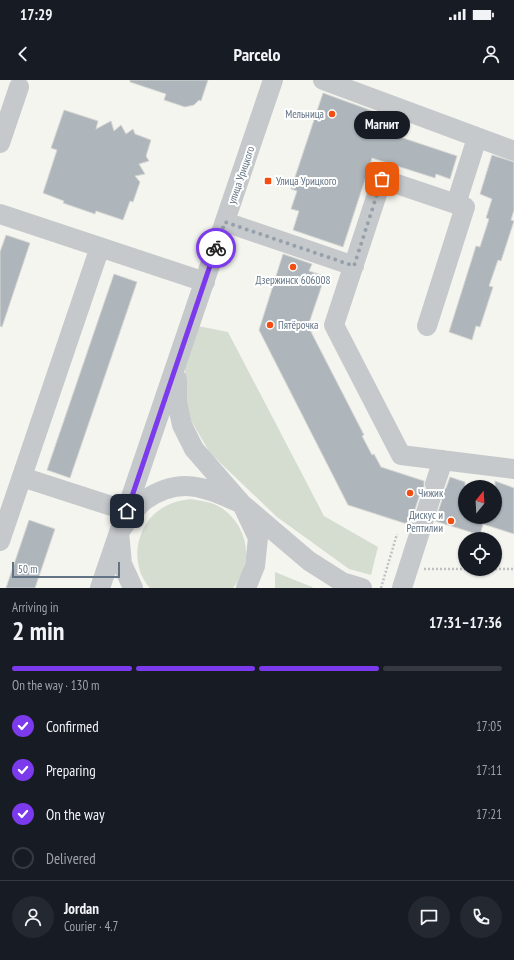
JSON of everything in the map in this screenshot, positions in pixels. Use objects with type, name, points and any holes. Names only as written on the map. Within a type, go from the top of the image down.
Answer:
[{"type":"street","name":"улица Урицкого","points":[[100,588],[273,80]]},
{"type":"street","points":[[322,80],[514,151]]},
{"type":"street","points":[[0,143],[19,87]]},
{"type":"street","points":[[456,204],[477,138]]},
{"type":"street","points":[[428,326],[465,207],[382,179],[334,325],[401,455],[514,469]]},
{"type":"street","points":[[0,214],[205,282]]},
{"type":"street","points":[[225,222],[354,266]]},
{"type":"street","points":[[0,542],[100,247]]},
{"type":"street","points":[[177,365],[177,402],[182,425],[194,449],[242,504],[309,561],[342,582],[362,588]]},
{"type":"street","points":[[402,588],[443,460]]},
{"type":"street","points":[[22,477],[127,511]]},
{"type":"street","points":[[133,588],[122,564],[120,532],[144,501],[164,491],[186,486],[207,488],[242,504],[258,538],[255,566],[246,588]]},
{"type":"path","points":[[381,588],[397,534]]},
{"type":"path","points":[[502,569],[514,568]]},
{"type":"shaded area","points":[[198,326],[228,332],[324,516],[378,547],[371,575],[349,569],[277,517],[210,453],[189,417],[185,390],[185,365]]},
{"type":"shaded area","points":[[191,499],[208,502],[223,509],[232,517],[243,536],[246,546],[244,568],[240,578],[233,588],[150,588],[143,579],[137,556],[141,533],[147,523],[154,514],[164,507]]},
{"type":"shaded area","points":[[275,572],[312,587],[313,588],[275,588]]},
{"type":"building","points":[[130,80],[208,80],[201,101],[199,100],[194,105],[185,107],[164,100],[166,94],[130,82]]},
{"type":"building","points":[[323,93],[381,114],[376,129],[457,156],[450,179],[436,174],[435,178],[372,158],[343,247],[293,230],[299,211],[291,209],[297,191],[291,189]]},
{"type":"building","points":[[64,110],[98,121],[96,129],[111,121],[114,131],[121,125],[126,134],[133,129],[135,134],[151,140],[146,156],[149,161],[139,164],[145,174],[135,176],[140,182],[133,202],[130,201],[123,220],[96,211],[95,214],[63,203],[64,201],[43,193],[57,150],[51,148]]},
{"type":"building","points":[[492,155],[514,162],[514,210],[511,220],[514,221],[501,261],[498,260],[489,286],[493,287],[480,327],[476,326],[472,340],[449,332],[476,246],[480,247],[489,219],[486,218],[492,199],[480,194]]},
{"type":"building","points":[[6,235],[30,243],[2,327],[0,326],[0,252]]},
{"type":"building","points":[[283,254],[312,264],[309,271],[325,276],[308,326],[364,435],[362,436],[372,455],[374,454],[381,467],[424,481],[424,488],[420,494],[410,525],[348,505],[259,330]]},
{"type":"building","points":[[114,274],[137,282],[70,478],[47,470]]},
{"type":"building","points":[[450,477],[459,480],[458,524],[483,524],[481,532],[470,532],[435,521],[442,500],[442,493],[446,488]]},
{"type":"building","points":[[502,484],[514,488],[514,534],[483,524],[502,524]]},
{"type":"building","points":[[29,520],[55,529],[35,588],[6,588]]},
{"type":"way so far","points":[[216,248],[225,222],[354,266],[382,179]]},
{"type":"place","name":"Мельница","points":[[332,114]]},
{"type":"place","name":"Магнит","points":[[382,179]]},
{"type":"place","name":"Улица Урицкого","points":[[268,181]]},
{"type":"place","name":"Дзержинск 606008","points":[[293,267]]},
{"type":"place","name":"Пятёрочка","points":[[270,325]]},
{"type":"place","name":"Чижик","points":[[410,493]]},
{"type":"place","name":"Дискус и Рептилии","points":[[451,521]]},
{"type":"route","points":[[127,511],[216,248]]}]
